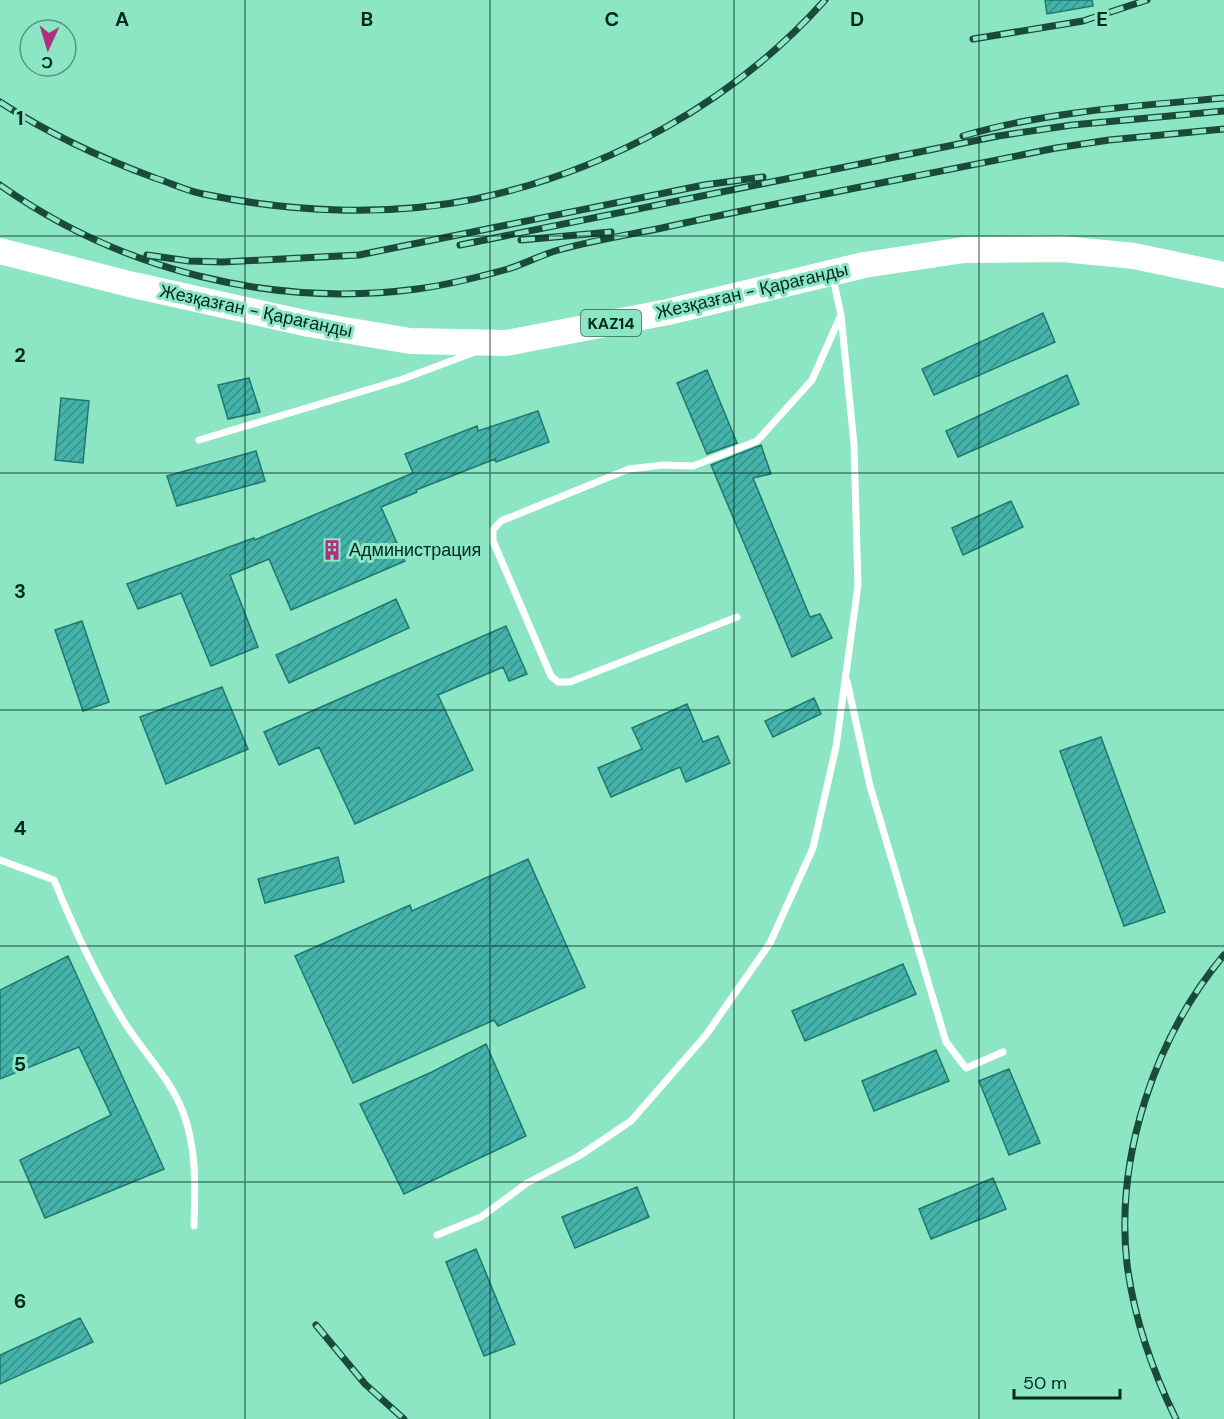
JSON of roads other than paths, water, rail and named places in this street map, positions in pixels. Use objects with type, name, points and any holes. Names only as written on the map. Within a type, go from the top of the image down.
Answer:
[{"type":"highway","name":"Жезқазған - Қарағанды","points":[[0,251],[129,284],[309,324],[410,341],[500,343],[668,312],[864,265],[964,250],[1063,249],[1134,256],[1224,275]]},
{"type":"lane","points":[[437,1235],[481,1217],[527,1183],[579,1156],[631,1121],[706,1035],[770,943],[813,848],[836,747],[858,585],[854,444],[842,315],[832,272]]},
{"type":"lane","points":[[737,618],[570,682],[558,682],[551,676],[506,572],[493,541],[493,531],[501,521],[629,469],[663,465],[693,466],[757,441],[812,380],[842,315]]},
{"type":"lane","points":[[199,440],[400,380],[500,343]]},
{"type":"lane","points":[[846,676],[870,786],[946,1042],[966,1068],[1003,1052]]},
{"type":"lane","points":[[0,860],[54,880],[76,935],[124,1021],[173,1090],[183,1113],[195,1162],[194,1226]]},
{"type":"railway","points":[[0,102],[37,125],[95,154],[197,193],[270,205],[339,210],[442,205],[524,187],[573,170],[620,151],[666,127],[751,70],[789,37],[825,0]]},
{"type":"railway","points":[[973,39],[1083,21],[1147,0]]},
{"type":"railway","points":[[963,136],[1060,115],[1224,98]]},
{"type":"railway","points":[[460,245],[998,136],[1072,125],[1224,111]]},
{"type":"railway","points":[[0,185],[46,215],[95,240],[146,260],[199,276],[253,287],[307,293],[362,293],[417,289],[451,283],[508,269],[549,253],[581,244],[1056,148],[1109,140],[1224,129]]},
{"type":"railway","points":[[147,255],[189,261],[223,262],[359,255],[704,185],[763,177]]},
{"type":"railway","points":[[521,240],[611,232]]},
{"type":"railway","points":[[1176,1419],[1159,1382],[1134,1304],[1127,1264],[1125,1223],[1127,1182],[1134,1141],[1145,1100],[1160,1061],[1178,1023],[1200,987],[1224,955]]},
{"type":"railway","points":[[316,1325],[365,1384],[404,1419]]},
{"type":"place","name":"Администрация","points":[[332,550]]}]
